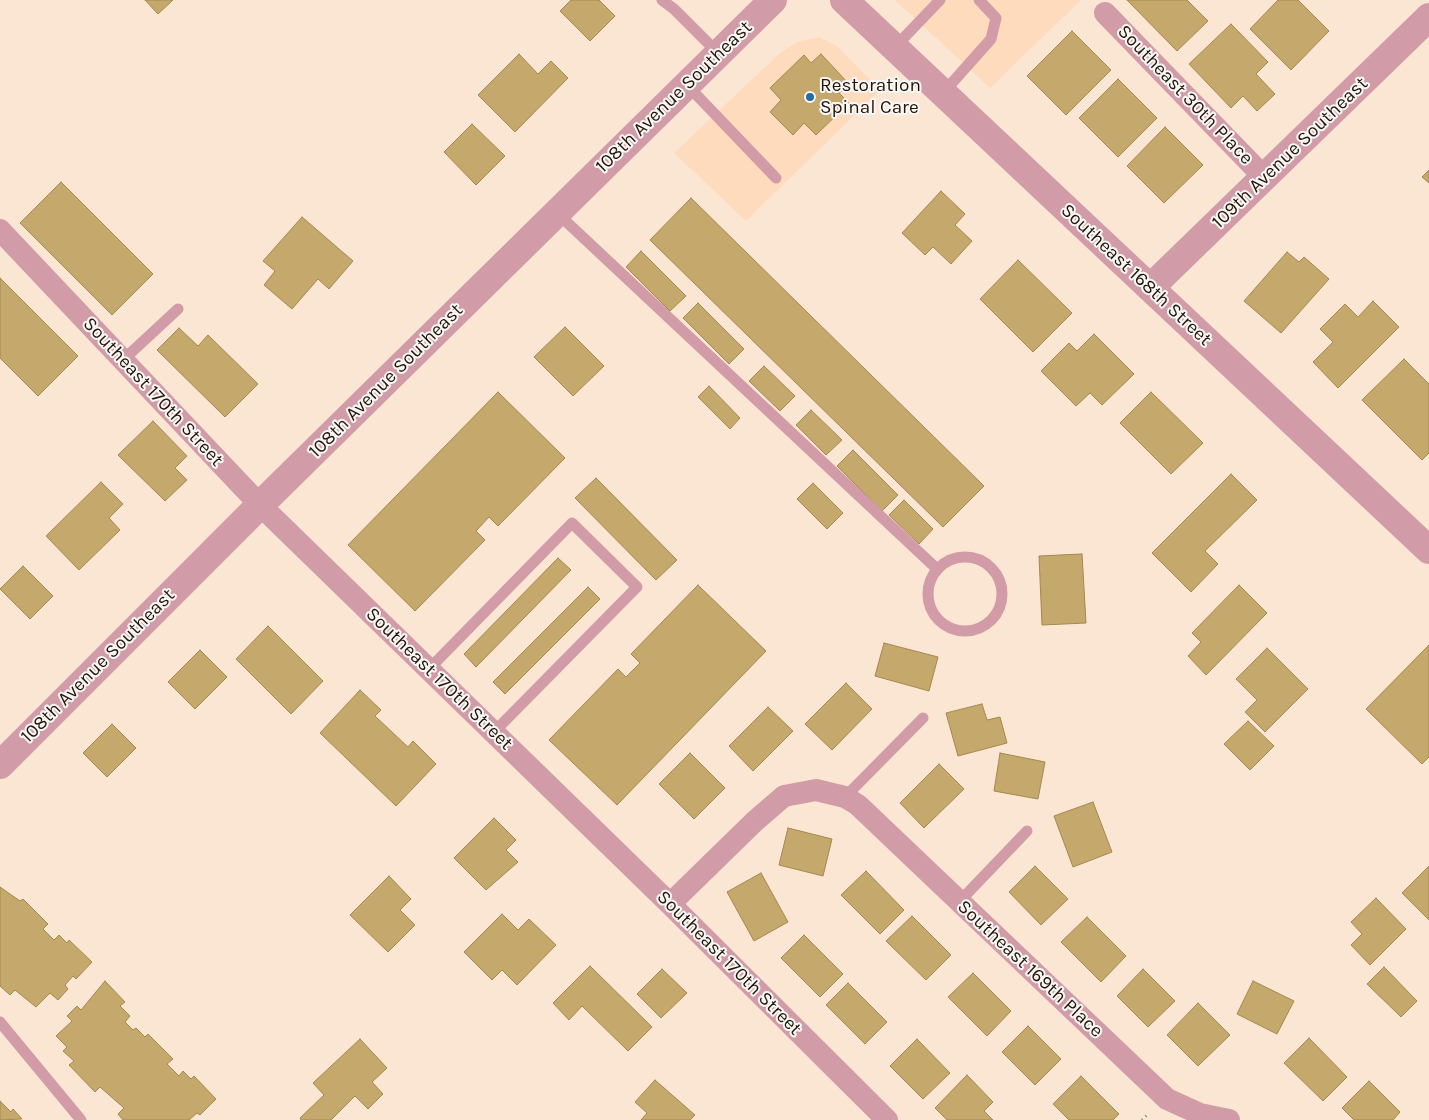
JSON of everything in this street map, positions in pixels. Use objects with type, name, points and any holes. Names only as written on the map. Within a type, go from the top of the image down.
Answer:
[{"type":"street","name":"108th Avenue Southeast","points":[[0,765],[260,505],[773,0]]},
{"type":"street","name":"Southeast 168th Street","points":[[844,0],[1429,550]]},
{"type":"street","name":"Southeast 30th Place","points":[[1105,13],[1264,177]]},
{"type":"street","name":"109th Avenue Southeast","points":[[1150,288],[1429,17]]},
{"type":"street","name":"Southeast 170th Street","points":[[0,230],[260,505],[670,904],[887,1120]]},
{"type":"street","points":[[670,904],[755,820],[784,796],[800,791],[816,790],[845,797]]},
{"type":"street","name":"Southeast 169th Place","points":[[845,797],[858,805],[1167,1099],[1200,1114],[1229,1120]]},
{"type":"lane","points":[[662,0],[674,9],[719,54]]},
{"type":"lane","points":[[895,47],[940,0]]},
{"type":"lane","points":[[943,93],[991,39],[996,18],[979,0]]},
{"type":"lane","points":[[687,85],[776,178]]},
{"type":"lane","points":[[556,213],[937,569]]},
{"type":"lane","points":[[123,360],[178,309]]},
{"type":"lane","points":[[429,669],[572,523],[624,574],[637,587],[494,733]]},
{"type":"lane","points":[[963,556],[978,558],[990,566],[999,578],[1003,592],[1000,606],[993,619],[981,628],[968,631],[953,629],[940,622],[932,610],[928,596],[930,581],[937,569],[949,560],[963,556]]},
{"type":"lane","points":[[845,797],[924,718]]},
{"type":"lane","points":[[959,902],[1027,831]]},
{"type":"lane","points":[[0,1022],[81,1120]]},
{"type":"shaded area","points":[[895,0],[1081,0],[990,88]]},
{"type":"shaded area","points":[[819,37],[837,46],[880,90],[746,221],[674,153],[780,53],[798,42]]},
{"type":"building","points":[[145,0],[173,0],[158,14]]},
{"type":"building","points":[[571,0],[599,0],[615,16],[590,41],[560,11]]},
{"type":"building","points":[[1127,0],[1187,0],[1208,21],[1177,51]]},
{"type":"building","points":[[1278,0],[1298,0],[1329,31],[1291,70],[1250,29]]},
{"type":"building","points":[[1231,24],[1268,62],[1256,74],[1275,94],[1257,111],[1243,96],[1231,108],[1189,64]]},
{"type":"building","points":[[1072,31],[1111,70],[1066,115],[1027,76]]},
{"type":"building","points":[[519,54],[538,74],[551,61],[568,78],[515,132],[478,95]]},
{"type":"building","name":"Restoration Spinal Care","points":[[821,54],[849,84],[839,93],[849,103],[816,135],[804,123],[793,135],[770,112],[781,100],[770,88],[804,55],[811,63]]},
{"type":"building","points":[[1118,79],[1157,118],[1118,157],[1079,118]]},
{"type":"building","points":[[472,124],[505,156],[476,185],[444,152]]},
{"type":"building","points":[[1165,127],[1203,165],[1164,203],[1127,166]]},
{"type":"building","points":[[1429,170],[1429,183],[1422,177]]},
{"type":"building","points":[[61,182],[153,274],[112,315],[20,223]]},
{"type":"building","points":[[941,191],[965,214],[955,225],[972,241],[951,264],[933,247],[925,255],[902,233]]},
{"type":"building","points":[[691,198],[984,486],[943,527],[650,240]]},
{"type":"building","points":[[302,217],[353,261],[329,289],[318,279],[292,309],[264,285],[275,271],[263,261]]},
{"type":"building","points":[[641,251],[686,296],[670,311],[626,267]]},
{"type":"building","points":[[1287,252],[1299,262],[1304,257],[1329,279],[1281,333],[1244,301]]},
{"type":"building","points":[[1018,260],[1072,313],[1033,352],[980,299]]},
{"type":"building","points":[[0,278],[78,356],[38,396],[0,358]]},
{"type":"building","points":[[1373,301],[1399,327],[1338,388],[1313,362],[1333,342],[1320,329],[1345,304],[1358,317]]},
{"type":"building","points":[[698,303],[744,349],[729,364],[683,318]]},
{"type":"building","points":[[565,327],[604,366],[573,396],[534,357]]},
{"type":"building","points":[[179,328],[198,346],[208,335],[258,384],[225,417],[157,350]]},
{"type":"building","points":[[1094,334],[1134,374],[1102,405],[1090,393],[1076,406],[1041,371],[1069,343],[1077,351]]},
{"type":"building","points":[[1404,359],[1429,384],[1429,453],[1422,460],[1362,400]]},
{"type":"building","points":[[764,366],[795,396],[780,411],[749,381]]},
{"type":"building","points":[[709,386],[740,418],[730,429],[698,397]]},
{"type":"building","points":[[498,392],[565,458],[498,526],[489,517],[476,531],[485,540],[415,611],[348,545]]},
{"type":"building","points":[[1151,392],[1203,443],[1171,474],[1120,423]]},
{"type":"building","points":[[811,410],[842,440],[826,455],[796,425]]},
{"type":"building","points":[[153,421],[187,456],[175,468],[187,480],[165,501],[118,455]]},
{"type":"building","points":[[853,450],[898,495],[882,511],[837,466]]},
{"type":"building","points":[[1231,474],[1257,500],[1205,551],[1218,564],[1191,592],[1152,553]]},
{"type":"building","points":[[596,478],[677,560],[656,580],[575,498]]},
{"type":"building","points":[[101,482],[123,504],[109,518],[120,530],[79,570],[46,536]]},
{"type":"building","points":[[813,483],[843,513],[827,529],[797,499]]},
{"type":"building","points":[[904,500],[933,529],[919,544],[889,515]]},
{"type":"building","points":[[1082,554],[1086,623],[1042,625],[1039,556]]},
{"type":"building","points":[[558,558],[571,570],[476,667],[464,654]]},
{"type":"building","points":[[23,566],[53,596],[30,619],[0,589]]},
{"type":"building","points":[[698,585],[766,651],[617,805],[549,740],[618,669],[626,677],[640,663],[631,654]]},
{"type":"building","points":[[1239,585],[1267,613],[1206,675],[1188,656],[1201,642],[1192,633]]},
{"type":"building","points":[[588,587],[600,599],[505,694],[493,682]]},
{"type":"building","points":[[268,626],[323,681],[291,714],[236,659]]},
{"type":"building","points":[[884,643],[938,657],[929,691],[875,676]]},
{"type":"building","points":[[1429,645],[1429,757],[1422,764],[1366,709]]},
{"type":"building","points":[[1267,648],[1308,689],[1265,732],[1245,712],[1257,700],[1236,679]]},
{"type":"building","points":[[200,650],[227,677],[195,709],[168,682]]},
{"type":"building","points":[[846,683],[872,709],[832,750],[805,724]]},
{"type":"building","points":[[360,690],[381,710],[375,716],[408,747],[413,741],[436,764],[396,806],[320,733]]},
{"type":"building","points":[[982,704],[987,720],[1000,717],[1007,743],[958,756],[946,713]]},
{"type":"building","points":[[768,707],[793,731],[753,771],[729,746]]},
{"type":"building","points":[[1248,721],[1274,746],[1250,770],[1224,744]]},
{"type":"building","points":[[112,724],[136,748],[107,777],[83,753]]},
{"type":"building","points":[[690,753],[725,788],[694,819],[659,784]]},
{"type":"building","points":[[1000,753],[1045,762],[1038,799],[994,791]]},
{"type":"building","points":[[939,764],[964,789],[924,828],[900,803]]},
{"type":"building","points":[[1093,802],[1112,852],[1073,867],[1054,816]]},
{"type":"building","points":[[494,818],[516,840],[506,850],[518,862],[486,890],[454,858]]},
{"type":"building","points":[[788,828],[832,839],[823,876],[779,865]]},
{"type":"building","points":[[1035,866],[1068,899],[1041,925],[1009,892]]},
{"type":"building","points":[[1429,866],[1429,920],[1402,893]]},
{"type":"building","points":[[866,871],[904,910],[880,934],[841,895]]},
{"type":"building","points":[[761,873],[788,922],[754,941],[727,892]]},
{"type":"building","points":[[389,876],[411,899],[400,910],[415,925],[388,952],[350,915]]},
{"type":"building","points":[[0,887],[20,901],[23,899],[48,924],[43,929],[54,940],[59,935],[67,943],[69,940],[92,962],[76,979],[73,976],[65,985],[68,989],[58,1000],[50,993],[36,1007],[15,990],[10,995],[0,986]]},
{"type":"building","points":[[1376,898],[1406,929],[1370,965],[1351,945],[1362,934],[1351,922]]},
{"type":"building","points":[[502,914],[518,930],[529,919],[556,945],[517,985],[502,970],[492,980],[464,952]]},
{"type":"building","points":[[912,916],[951,955],[926,980],[886,941]]},
{"type":"building","points":[[1087,917],[1126,956],[1101,982],[1061,942]]},
{"type":"building","points":[[804,935],[843,974],[820,997],[781,958]]},
{"type":"building","points":[[590,966],[652,1027],[628,1051],[582,1006],[569,1020],[553,1003]]},
{"type":"building","points":[[1384,967],[1417,1001],[1401,1017],[1367,984]]},
{"type":"building","points":[[662,969],[687,993],[661,1018],[637,994]]},
{"type":"building","points":[[1143,969],[1175,1001],[1148,1027],[1117,996]]},
{"type":"building","points":[[973,973],[1011,1011],[987,1036],[948,997]]},
{"type":"building","points":[[105,981],[125,1002],[120,1006],[130,1016],[125,1022],[133,1030],[136,1028],[145,1037],[148,1034],[173,1059],[167,1064],[179,1076],[183,1071],[191,1079],[194,1076],[216,1099],[200,1115],[197,1113],[189,1120],[123,1120],[118,1114],[124,1108],[100,1087],[95,1092],[69,1065],[74,1061],[63,1051],[67,1047],[56,1036],[72,1021],[67,1016],[77,1006],[81,1010]]},
{"type":"building","points":[[1253,981],[1294,1001],[1277,1034],[1237,1014]]},
{"type":"building","points":[[848,983],[887,1022],[865,1044],[826,1005]]},
{"type":"building","points":[[1198,1003],[1230,1035],[1198,1066],[1167,1035]]},
{"type":"building","points":[[1028,1026],[1061,1059],[1035,1085],[1002,1052]]},
{"type":"building","points":[[1309,1038],[1347,1077],[1323,1101],[1284,1063]]},
{"type":"building","points":[[360,1039],[387,1068],[372,1082],[383,1094],[368,1109],[355,1096],[331,1120],[301,1120],[300,1118],[324,1095],[313,1083]]},
{"type":"building","points":[[917,1039],[950,1073],[923,1099],[890,1066]]},
{"type":"building","points":[[967,1075],[993,1102],[984,1111],[993,1120],[947,1120],[935,1108]]},
{"type":"building","points":[[1081,1076],[1119,1114],[1113,1120],[1069,1120],[1053,1104]]},
{"type":"building","points":[[655,1080],[695,1115],[690,1120],[641,1120],[647,1113],[635,1102]]},
{"type":"building","points":[[1369,1081],[1400,1112],[1393,1120],[1354,1120],[1342,1108]]},
{"type":"building","points":[[0,1101],[11,1112],[13,1109],[22,1119],[0,1120]]},
{"type":"place","name":"Restoration Spinal Care","points":[[810,97]]}]
